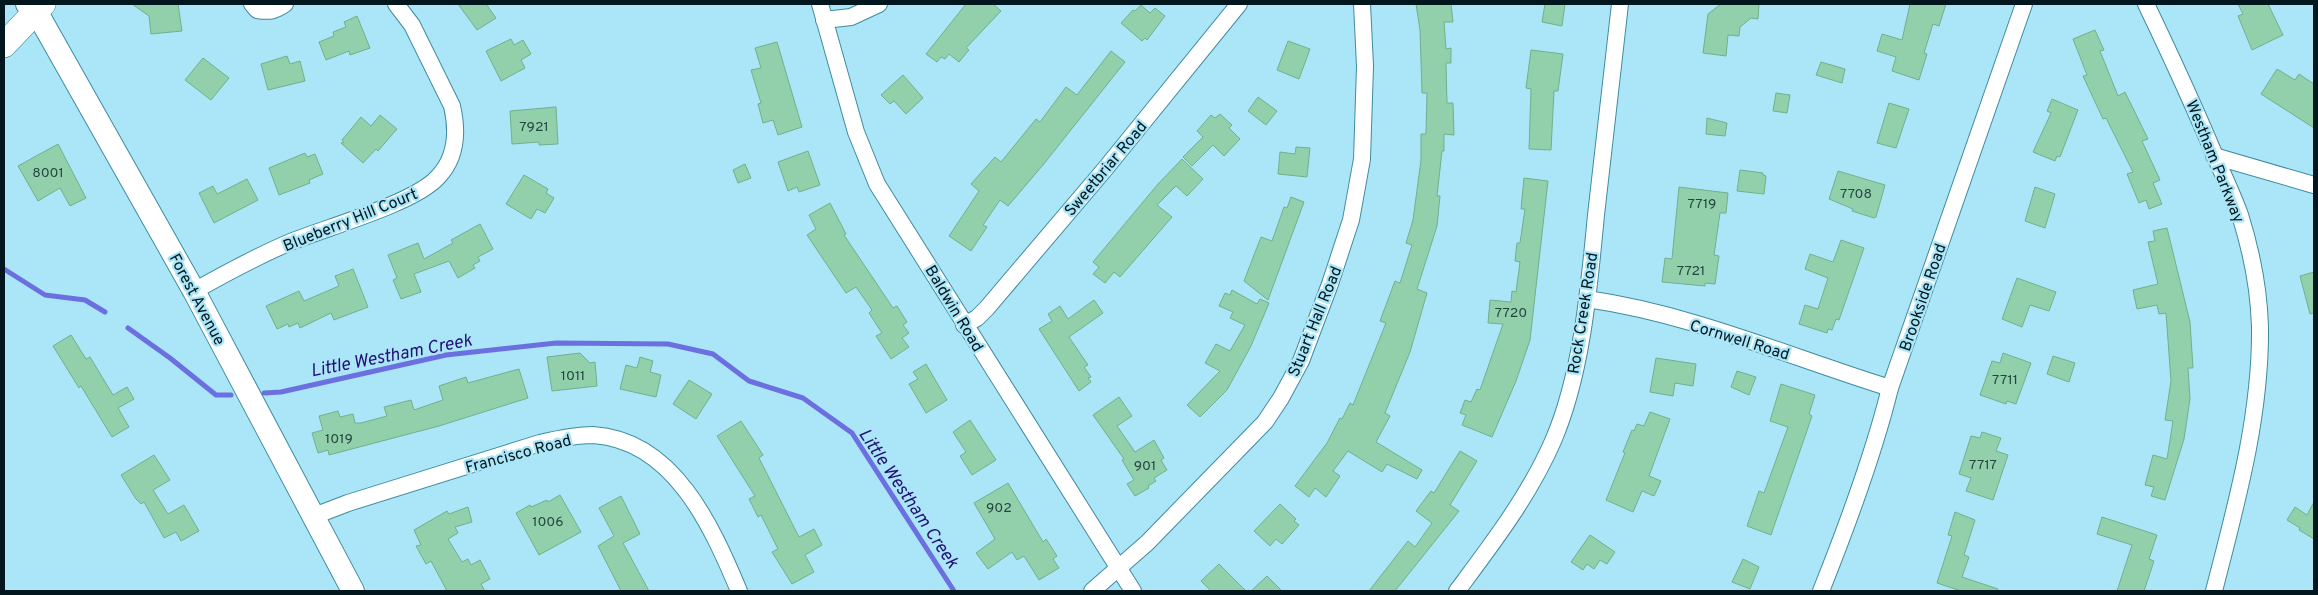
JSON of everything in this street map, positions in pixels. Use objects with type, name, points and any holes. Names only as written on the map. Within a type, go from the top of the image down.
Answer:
[{"type":"main road","name":"Forest Avenue","points":[[35,6],[194,291],[353,591]]},
{"type":"main road","points":[[4,45],[35,6]]},
{"type":"street","points":[[252,4],[257,10],[266,11],[276,11],[285,4]]},
{"type":"street","name":"Blueberry Hill Court","points":[[194,291],[226,273],[291,242],[407,198],[429,186],[444,170],[456,141],[456,120],[452,106],[412,25],[396,4]]},
{"type":"street","name":"Baldwin Road","points":[[820,4],[856,132],[870,170],[901,224],[919,249],[932,274],[1133,591]]},
{"type":"street","points":[[824,20],[851,17],[879,4]]},
{"type":"street","name":"Sweetbriar Road","points":[[964,325],[977,318],[987,308],[1105,169],[1239,4]]},
{"type":"street","name":"Stuart Hall Road","points":[[1092,591],[1147,543],[1265,422],[1281,398],[1301,361],[1330,284],[1351,220],[1362,159],[1364,66],[1362,4]]},
{"type":"street","name":"Rock Creek Road","points":[[1457,591],[1506,525],[1533,481],[1552,442],[1568,401],[1588,299],[1620,4]]},
{"type":"street","name":"Brookside Road","points":[[1821,591],[2024,4]]},
{"type":"street","name":"Westham Parkway","points":[[2146,4],[2194,107],[2240,215],[2253,270],[2260,326],[2257,386],[2252,426],[2241,484],[2214,591]]},
{"type":"street","points":[[2214,156],[2314,185]]},
{"type":"street","name":"Cornwell Road","points":[[1588,299],[1617,303],[1712,329],[1890,388]]},
{"type":"street","name":"Francisco Road","points":[[314,516],[348,503],[540,443],[568,437],[592,435],[604,437],[631,445],[649,454],[677,477],[703,517],[724,556],[739,591]]},
{"type":"building","points":[[132,4],[178,4],[182,31],[151,34],[149,16]]},
{"type":"building","points":[[458,4],[486,4],[496,18],[477,30]]},
{"type":"building","points":[[966,4],[993,4],[1001,11],[966,48],[969,50],[959,62],[949,54],[945,59],[941,57],[937,62],[926,54]]},
{"type":"building","points":[[1416,4],[1451,4],[1453,22],[1444,22],[1446,49],[1451,48],[1451,63],[1446,63],[1447,103],[1453,103],[1454,135],[1444,134],[1444,151],[1442,151],[1437,196],[1440,196],[1437,226],[1417,289],[1427,293],[1410,352],[1385,413],[1390,416],[1376,442],[1422,470],[1417,479],[1387,464],[1382,472],[1348,451],[1333,471],[1340,476],[1326,497],[1315,488],[1309,497],[1295,486],[1327,443],[1350,403],[1353,405],[1386,323],[1380,321],[1395,281],[1400,283],[1412,245],[1406,243],[1413,220],[1421,160],[1421,134],[1426,134],[1427,93],[1422,93],[1420,30]]},
{"type":"building","points":[[1545,4],[1565,4],[1562,26],[1542,22]]},
{"type":"building","points":[[1721,4],[1759,4],[1758,19],[1751,18],[1740,27],[1739,36],[1728,35],[1726,56],[1703,53],[1708,14]]},
{"type":"building","points":[[1910,4],[1946,4],[1939,26],[1933,24],[1924,53],[1927,54],[1919,80],[1892,71],[1896,57],[1877,51],[1882,34],[1902,40]]},
{"type":"building","points":[[2238,4],[2268,4],[2283,35],[2252,50],[2238,16],[2243,14]]},
{"type":"building","points":[[1141,5],[1150,13],[1155,8],[1165,16],[1147,40],[1145,38],[1142,41],[1121,23],[1133,10],[1135,11]]},
{"type":"building","points":[[357,16],[370,48],[350,55],[349,51],[326,60],[319,42],[334,36],[333,32],[346,27],[344,22]]},
{"type":"building","points":[[2095,30],[2104,50],[2100,51],[2118,96],[2125,92],[2148,139],[2142,141],[2160,180],[2153,183],[2162,204],[2149,209],[2146,200],[2139,203],[2127,174],[2133,172],[2106,118],[2103,119],[2083,76],[2087,75],[2073,39]]},
{"type":"building","points":[[511,39],[514,45],[523,40],[531,54],[521,60],[525,68],[501,81],[486,51]]},
{"type":"building","points":[[1288,41],[1310,49],[1299,79],[1277,70]]},
{"type":"building","points":[[777,42],[802,127],[778,135],[773,120],[763,123],[758,104],[761,103],[751,70],[761,68],[755,48]]},
{"type":"building","points":[[1531,50],[1563,54],[1558,91],[1554,91],[1551,150],[1529,149],[1531,89],[1526,88]]},
{"type":"building","points":[[1111,51],[1125,62],[1008,206],[1000,200],[983,225],[987,227],[971,251],[949,236],[979,191],[971,184],[995,157],[1001,162],[1036,119],[1040,122],[1066,87],[1077,95]]},
{"type":"building","points":[[287,56],[290,64],[300,61],[305,81],[268,90],[261,64]]},
{"type":"building","points":[[203,58],[229,78],[211,100],[185,80]]},
{"type":"building","points":[[1821,62],[1845,69],[1842,83],[1816,75]]},
{"type":"building","points":[[2277,69],[2295,80],[2299,74],[2314,84],[2314,128],[2261,94]]},
{"type":"building","points":[[903,75],[923,98],[906,114],[894,101],[890,104],[881,95]]},
{"type":"building","points":[[1776,93],[1790,95],[1787,113],[1773,111]]},
{"type":"building","points":[[1258,97],[1277,111],[1266,125],[1248,111]]},
{"type":"building","points":[[2052,99],[2078,110],[2060,157],[2057,156],[2055,161],[2033,152],[2051,113],[2047,111]]},
{"type":"building","points":[[1889,103],[1909,109],[1896,148],[1877,143]]},
{"type":"building","points":[[556,107],[558,144],[539,145],[539,142],[512,144],[510,111]]},
{"type":"building","points":[[1220,114],[1232,125],[1229,128],[1240,139],[1224,156],[1213,145],[1192,166],[1183,157],[1203,137],[1197,131],[1211,115],[1215,118]]},
{"type":"building","points":[[380,115],[397,129],[378,151],[376,149],[363,163],[341,143],[344,142],[342,140],[361,117],[371,126]]},
{"type":"building","points":[[1707,118],[1727,123],[1725,136],[1706,134]]},
{"type":"building","points":[[58,144],[86,198],[70,206],[60,188],[38,201],[18,166]]},
{"type":"building","points":[[1296,147],[1310,148],[1307,177],[1278,174],[1280,152],[1295,154]]},
{"type":"building","points":[[808,151],[820,185],[799,192],[797,187],[788,191],[778,162]]},
{"type":"building","points":[[305,153],[307,157],[315,154],[323,174],[309,180],[310,183],[279,195],[269,168]]},
{"type":"building","points":[[1182,159],[1203,179],[1187,196],[1176,186],[1157,205],[1172,217],[1120,277],[1114,272],[1105,283],[1093,274],[1099,267],[1093,262],[1158,184]]},
{"type":"building","points":[[745,164],[751,178],[738,183],[733,170]]},
{"type":"building","points":[[1740,170],[1763,173],[1766,176],[1764,194],[1737,191]]},
{"type":"building","points":[[1838,171],[1885,185],[1876,217],[1852,211],[1853,209],[1829,199]]},
{"type":"building","points":[[524,175],[548,189],[546,193],[554,198],[545,213],[537,209],[531,219],[506,204]]},
{"type":"building","points":[[1524,178],[1548,181],[1530,340],[1516,381],[1492,437],[1462,425],[1466,415],[1460,413],[1465,400],[1471,402],[1477,389],[1480,390],[1503,324],[1488,323],[1490,300],[1511,302],[1512,291],[1516,292],[1520,262],[1515,261],[1517,243],[1520,243],[1525,209],[1521,209]]},
{"type":"building","points":[[247,179],[258,200],[214,223],[199,193],[213,186],[217,194]]},
{"type":"building","points":[[1679,187],[1728,193],[1726,213],[1720,213],[1714,255],[1719,256],[1715,284],[1705,283],[1705,286],[1662,282],[1665,258],[1672,259]]},
{"type":"building","points":[[2035,187],[2055,194],[2045,228],[2025,221]]},
{"type":"building","points":[[1291,197],[1304,202],[1268,300],[1244,281],[1261,237],[1272,241],[1284,207],[1287,208]]},
{"type":"building","points":[[830,203],[846,234],[844,235],[893,308],[897,306],[907,322],[903,325],[909,333],[902,338],[909,347],[891,359],[876,336],[882,333],[869,313],[872,310],[856,287],[846,293],[807,235],[816,229],[809,215]]},
{"type":"building","points":[[480,224],[493,249],[478,257],[480,261],[473,265],[475,268],[458,278],[449,261],[414,274],[421,292],[401,299],[393,280],[397,278],[388,255],[418,243],[424,259],[453,243],[451,240]]},
{"type":"building","points":[[2167,228],[2190,322],[2193,368],[2188,368],[2190,399],[2184,439],[2165,500],[2151,496],[2154,487],[2145,485],[2153,455],[2167,459],[2173,421],[2165,420],[2171,381],[2166,313],[2159,314],[2157,305],[2137,309],[2133,290],[2158,284],[2148,242],[2155,241],[2153,231]]},
{"type":"building","points":[[1841,240],[1864,248],[1839,320],[1836,319],[1832,330],[1828,329],[1827,333],[1799,324],[1805,305],[1818,309],[1828,278],[1805,269],[1810,254],[1833,262]]},
{"type":"building","points":[[353,269],[368,307],[334,320],[331,313],[300,328],[298,323],[289,327],[288,324],[277,329],[266,306],[299,291],[304,301],[339,286],[335,276]]},
{"type":"building","points":[[2314,272],[2314,313],[2310,314],[2300,276]]},
{"type":"building","points":[[2017,278],[2056,292],[2049,311],[2030,305],[2022,327],[2002,319]]},
{"type":"building","points":[[1232,290],[1257,304],[1260,299],[1269,303],[1251,346],[1227,390],[1200,417],[1187,405],[1220,371],[1205,363],[1216,344],[1230,351],[1245,325],[1230,318],[1233,312],[1219,306],[1225,293],[1230,295]]},
{"type":"building","points":[[1094,300],[1103,313],[1069,337],[1088,365],[1084,367],[1091,377],[1088,378],[1091,382],[1079,391],[1039,329],[1052,321],[1048,314],[1060,306],[1068,319]]},
{"type":"building","points":[[71,335],[86,359],[90,357],[113,395],[127,387],[134,399],[118,408],[129,427],[112,437],[81,386],[79,388],[53,346]]},
{"type":"building","points":[[580,353],[590,363],[595,362],[597,386],[552,391],[547,357]]},
{"type":"building","points":[[2003,353],[2031,363],[2016,404],[2007,401],[2006,404],[1980,395],[1992,361],[2000,363]]},
{"type":"building","points":[[2053,356],[2075,363],[2069,382],[2047,374]]},
{"type":"building","points":[[640,357],[653,361],[650,372],[661,375],[656,397],[620,389],[626,365],[637,368]]},
{"type":"building","points":[[1656,358],[1696,364],[1693,386],[1675,383],[1673,396],[1650,392]]},
{"type":"building","points":[[926,364],[947,400],[926,413],[909,384],[918,379],[913,372]]},
{"type":"building","points":[[519,369],[528,398],[439,426],[329,455],[328,450],[318,453],[312,433],[323,430],[319,416],[338,411],[340,417],[353,414],[355,423],[361,423],[387,416],[384,407],[411,400],[414,410],[443,400],[439,386],[466,377],[468,383]]},
{"type":"building","points":[[1737,371],[1756,377],[1749,395],[1731,387]]},
{"type":"building","points":[[689,380],[712,394],[696,419],[673,404]]},
{"type":"building","points":[[1781,384],[1815,395],[1809,414],[1812,416],[1771,535],[1747,526],[1759,491],[1764,493],[1788,427],[1770,421]]},
{"type":"building","points":[[1119,397],[1132,416],[1117,426],[1135,452],[1154,440],[1164,458],[1161,460],[1167,470],[1154,478],[1156,481],[1148,486],[1149,488],[1135,496],[1127,484],[1134,480],[1122,460],[1124,459],[1093,415]]},
{"type":"building","points":[[1650,412],[1670,419],[1649,476],[1661,481],[1654,496],[1642,491],[1633,512],[1606,500],[1632,430],[1634,431],[1637,424],[1644,426]]},
{"type":"building","points":[[970,420],[996,460],[972,475],[960,456],[966,452],[953,432]]},
{"type":"building","points":[[741,421],[763,455],[759,458],[799,537],[814,529],[822,545],[805,555],[814,572],[792,584],[772,552],[778,549],[761,515],[758,517],[749,499],[755,496],[717,436]]},
{"type":"building","points":[[1982,432],[2001,438],[1996,451],[2008,455],[1993,500],[1966,491],[1971,478],[1959,474],[1971,436],[1980,438]]},
{"type":"building","points":[[1460,451],[1477,461],[1450,505],[1459,511],[1395,591],[1369,591],[1408,541],[1415,547],[1432,523],[1416,511],[1431,491],[1434,493]]},
{"type":"building","points":[[154,455],[170,480],[153,490],[168,514],[184,505],[199,531],[181,541],[176,532],[164,538],[144,502],[141,504],[136,499],[121,475]]},
{"type":"building","points":[[1008,483],[1043,542],[1046,539],[1057,556],[1053,559],[1059,568],[1039,580],[1024,556],[1017,560],[1012,552],[988,569],[976,553],[995,539],[974,503]]},
{"type":"building","points":[[560,495],[581,532],[539,555],[516,513],[530,505],[531,507],[547,500],[548,502]]},
{"type":"building","points":[[621,496],[640,534],[623,543],[649,591],[621,591],[598,546],[614,536],[599,508]]},
{"type":"building","points":[[2314,502],[2314,539],[2287,520],[2295,507],[2307,515]]},
{"type":"building","points":[[1280,504],[1296,519],[1294,521],[1299,525],[1282,544],[1276,539],[1270,546],[1254,531]]},
{"type":"building","points":[[468,507],[472,522],[455,527],[458,533],[448,539],[462,562],[468,559],[471,565],[480,560],[490,579],[481,584],[485,591],[447,591],[431,561],[426,564],[416,546],[421,545],[414,530],[447,511],[449,514]]},
{"type":"building","points":[[1955,512],[1975,520],[1964,555],[1969,557],[1962,577],[1998,589],[1997,591],[1961,591],[1937,583],[1952,536],[1948,535]]},
{"type":"building","points":[[2102,517],[2157,535],[2149,559],[2154,561],[2144,591],[2117,591],[2132,545],[2097,534]]},
{"type":"building","points":[[1590,535],[1615,552],[1607,564],[1600,560],[1594,569],[1587,564],[1583,570],[1571,562]]},
{"type":"building","points":[[1743,559],[1759,567],[1750,589],[1732,582]]},
{"type":"building","points":[[1219,564],[1246,591],[1211,591],[1201,581]]},
{"type":"building","points":[[1267,576],[1282,591],[1251,591]]},
{"type":"waterway","name":"Little Westham Creek","points":[[4,269],[45,295],[85,300],[105,312]]},
{"type":"waterway","name":"Little Westham Creek","points":[[128,328],[170,358],[216,395],[231,395]]},
{"type":"waterway","name":"Little Westham Creek","points":[[264,393],[281,392],[446,355],[556,343],[668,344],[713,354],[749,381],[803,398],[852,433],[954,591]]}]
